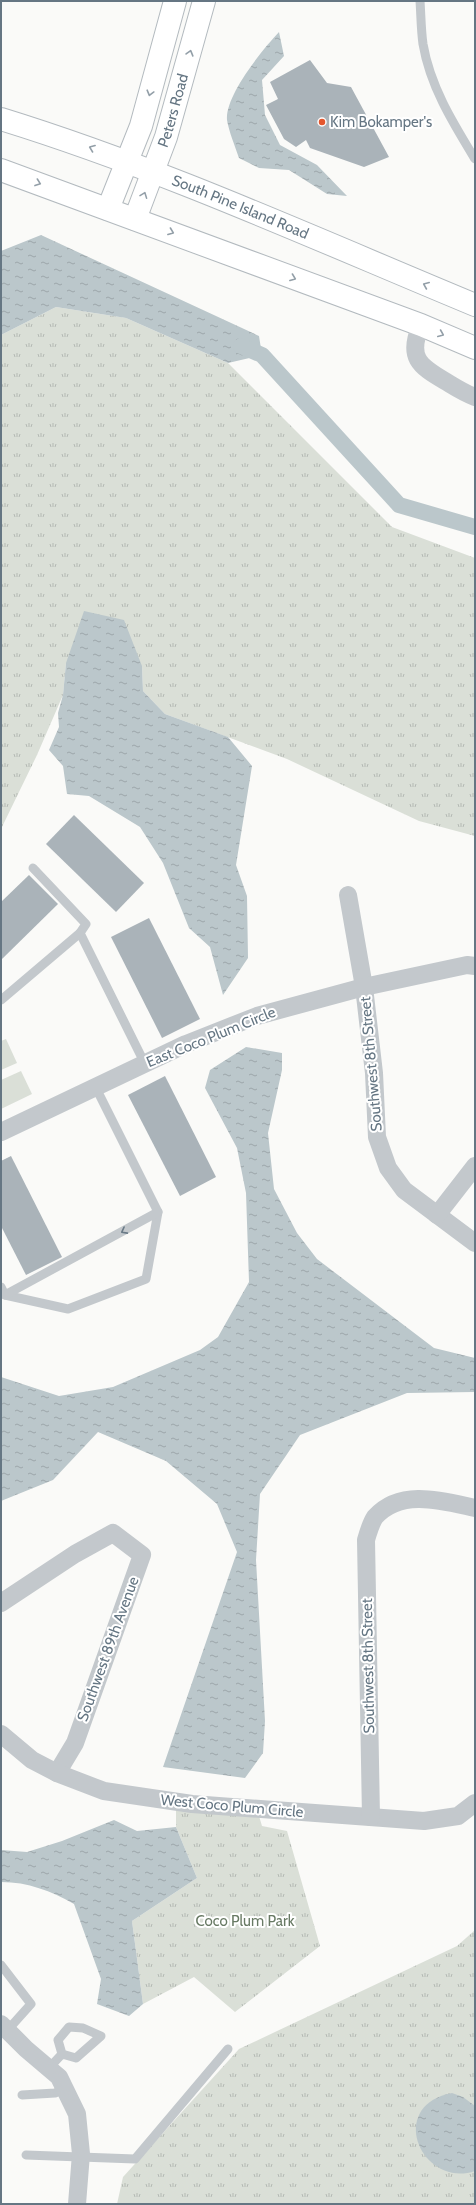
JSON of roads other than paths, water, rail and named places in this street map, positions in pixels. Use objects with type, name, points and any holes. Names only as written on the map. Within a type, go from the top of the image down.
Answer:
[{"type":"main road","name":"Peters Road","points":[[108,210],[141,126],[175,1]]},
{"type":"main road","name":"Peters Road","points":[[135,219],[166,137],[204,1]]},
{"type":"main road","name":"South Pine Island Road","points":[[1,119],[74,142],[154,171],[475,305]]},
{"type":"main road","points":[[1,170],[421,325],[475,348]]},
{"type":"street","points":[[421,325],[415,338],[416,354],[423,368],[475,397]]},
{"type":"street","name":"Southwest 8th Street","points":[[348,895],[364,987],[374,1073],[377,1137],[388,1168],[404,1190],[473,1243]]},
{"type":"street","name":"East Coco Plum Circle","points":[[1,1132],[186,1044],[257,1016],[364,987],[467,965],[475,966]]},
{"type":"street","points":[[437,1215],[475,1166]]},
{"type":"street","name":"Southwest 8th Street","points":[[371,1817],[366,1540],[375,1518],[393,1504],[425,1498],[475,1508]]},
{"type":"street","name":"Southwest 89th Avenue","points":[[1,1603],[75,1554],[113,1533],[142,1555],[75,1743],[57,1773]]},
{"type":"street","name":"West Coco Plum Circle","points":[[1,1734],[32,1760],[57,1773],[104,1791],[192,1804],[424,1821],[458,1816],[475,1803]]},
{"type":"street","points":[[3,2030],[59,2077],[77,2114],[81,2158],[77,2204]]},
{"type":"lane","points":[[420,1],[423,45],[433,79],[446,109],[475,159]]},
{"type":"lane","points":[[1,1000],[80,933],[86,924],[33,868]]},
{"type":"lane","points":[[80,933],[146,1064]]},
{"type":"lane","points":[[3,1291],[68,1309],[146,1279],[158,1212],[96,1088]]},
{"type":"lane","points":[[3,1291],[158,1212]]},
{"type":"lane","points":[[1,1965],[31,2004],[3,2030]]},
{"type":"lane","points":[[26,2155],[135,2159],[228,2049]]},
{"type":"lane","points":[[48,2068],[62,2054]]},
{"type":"lane","points":[[22,2095],[55,2093],[65,2089]]},
{"type":"water","points":[[279,32],[284,56],[262,80],[265,115],[280,145],[317,165],[347,196],[327,194],[289,170],[259,168],[239,158],[228,125],[228,110],[232,98],[246,73]]},
{"type":"water","points":[[41,235],[259,336],[262,355],[228,363],[126,318],[56,307],[1,335],[1,251]]},
{"type":"water","points":[[84,611],[124,620],[142,666],[143,691],[165,714],[228,737],[252,766],[236,865],[247,896],[248,958],[223,995],[210,947],[189,928],[163,863],[140,827],[89,796],[67,794],[63,766],[49,750],[59,727],[58,713],[63,695],[66,663]]},
{"type":"water","points":[[246,1047],[282,1053],[282,1070],[268,1133],[274,1189],[297,1233],[317,1259],[434,1348],[475,1358],[475,1392],[407,1393],[300,1435],[260,1494],[256,1560],[265,1721],[263,1753],[245,1778],[163,1767],[237,1552],[217,1504],[166,1461],[98,1432],[53,1480],[1,1501],[1,1377],[59,1396],[113,1387],[200,1350],[218,1337],[249,1282],[246,1193],[237,1148],[205,1088],[210,1070]]},
{"type":"water","points":[[114,1820],[137,1831],[176,1827],[197,1878],[132,1921],[143,2004],[129,2016],[97,2004],[101,1979],[74,1904],[39,1888],[11,1882],[1,1882],[1,1850],[27,1852],[62,1841]]},
{"type":"water","points":[[452,2093],[463,2097],[475,2106],[475,2171],[456,2173],[440,2168],[427,2158],[418,2144],[416,2128],[420,2113],[432,2101]]},
{"type":"waterway","points":[[241,346],[262,355],[399,505],[475,527]]},
{"type":"place","name":"Kim Bokamper's","points":[[322,122]]},
{"type":"park label","name":"Coco Plum Park","points":[[245,1921]]}]
